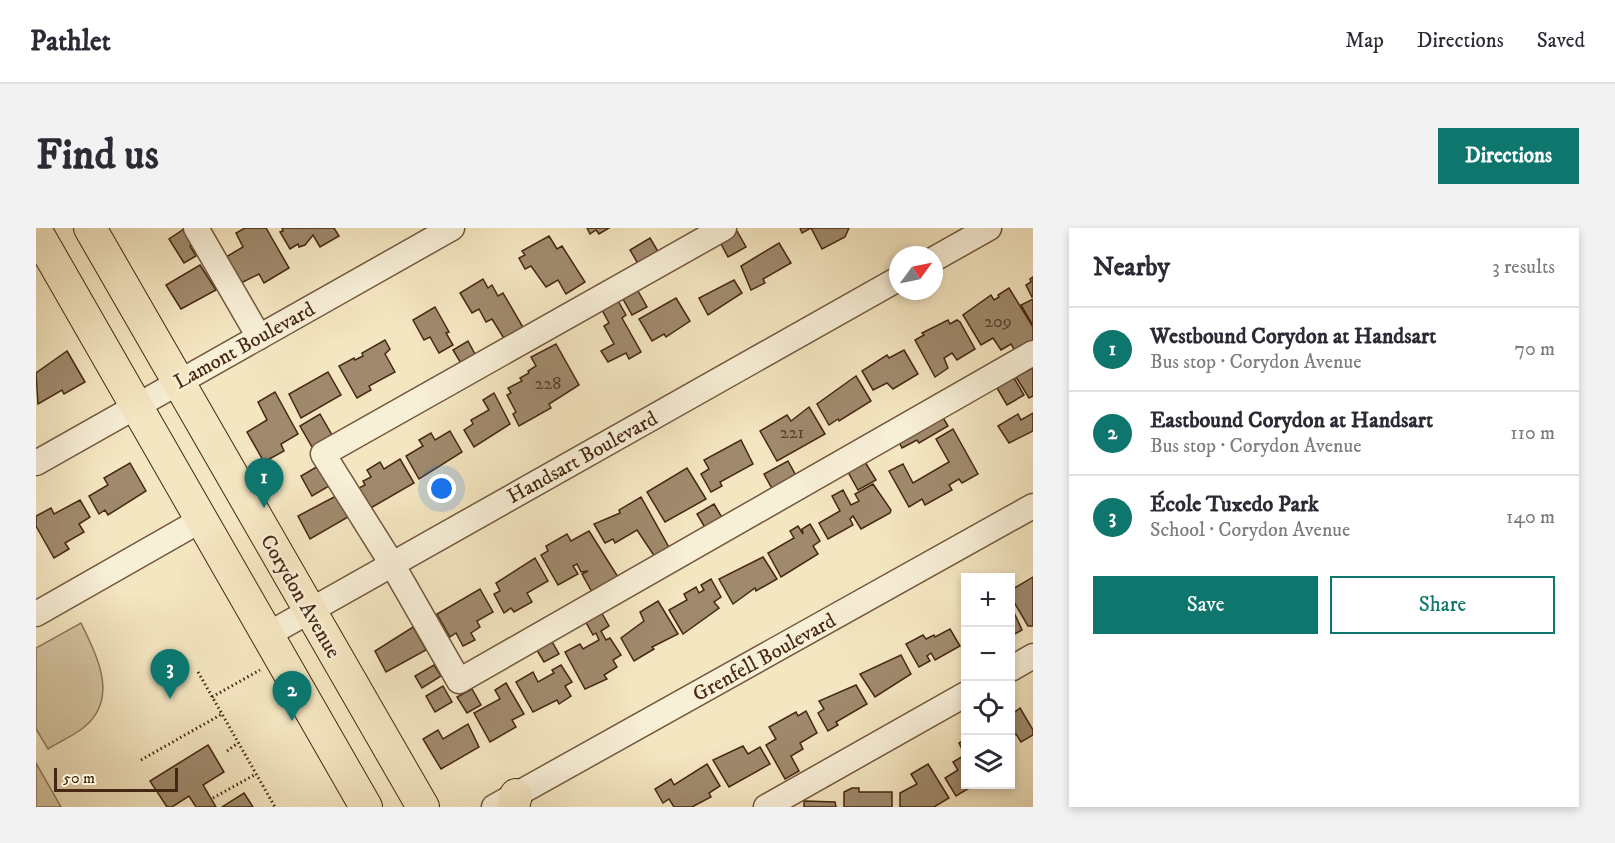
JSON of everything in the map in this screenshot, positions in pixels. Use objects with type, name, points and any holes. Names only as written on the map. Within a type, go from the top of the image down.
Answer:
[{"type":"main road","name":"Corydon Avenue","points":[[90,228],[423,807]]},
{"type":"main road","points":[[36,231],[366,807]]},
{"type":"main road","points":[[347,774],[371,787],[382,807]]},
{"type":"street","points":[[196,228],[258,337]]},
{"type":"street","name":"Lamont Boulevard","points":[[36,464],[452,228]]},
{"type":"street","points":[[724,228],[323,454],[392,564],[459,681],[1033,353]]},
{"type":"street","points":[[943,254],[989,228]]},
{"type":"street","name":"Handsart Boulevard","points":[[267,635],[889,284]]},
{"type":"street","name":"Grenfell Boulevard","points":[[508,803],[1033,506]]},
{"type":"street","points":[[36,614],[201,520]]},
{"type":"street","points":[[1015,667],[1033,656]]},
{"type":"street","points":[[766,807],[961,697]]},
{"type":"path","points":[[212,697],[263,669]]},
{"type":"path","points":[[198,672],[275,807]]},
{"type":"path","points":[[141,760],[222,714]]},
{"type":"path","points":[[226,751],[238,743]]},
{"type":"path","points":[[213,798],[256,774]]},
{"type":"shaded area","points":[[81,623],[102,677],[101,704],[94,717],[83,728],[48,749],[36,729],[36,648]]},
{"type":"shaded area","points":[[36,763],[61,807],[36,807]]},
{"type":"building","points":[[245,228],[266,228],[289,268],[264,283],[259,274],[241,283],[226,257],[243,247],[236,233]]},
{"type":"building","points":[[282,228],[334,228],[339,236],[320,247],[313,235],[305,245],[299,247],[298,244],[290,249],[280,232],[283,231]]},
{"type":"building","points":[[587,228],[609,228],[599,234],[596,230],[590,234]]},
{"type":"building","points":[[800,228],[811,228],[802,233]]},
{"type":"building","points":[[811,228],[849,228],[845,237],[822,249]]},
{"type":"building","points":[[184,229],[193,244],[190,246],[196,256],[184,263],[169,239]]},
{"type":"building","points":[[737,231],[746,247],[728,257],[720,242]]},
{"type":"building","points":[[549,236],[557,249],[562,246],[585,282],[566,294],[558,280],[546,287],[531,266],[525,269],[519,258],[525,255],[522,251]]},
{"type":"building","points":[[650,238],[660,255],[640,267],[630,250]]},
{"type":"building","points":[[779,243],[791,263],[763,279],[765,283],[751,290],[741,266]]},
{"type":"building","points":[[200,265],[216,290],[181,309],[166,285]]},
{"type":"building","points":[[1033,277],[1033,296],[1032,297],[1026,285]]},
{"type":"building","points":[[483,279],[488,288],[492,285],[498,296],[503,293],[524,329],[505,340],[492,319],[486,322],[479,309],[472,313],[460,293]]},
{"type":"building","points":[[734,280],[742,293],[708,315],[699,298]]},
{"type":"building","points":[[1009,288],[1033,327],[1033,343],[1016,353],[1011,344],[1001,350],[993,338],[981,345],[963,315],[991,295],[994,300]]},
{"type":"building","points":[[638,291],[647,307],[632,315],[623,299]]},
{"type":"building","points":[[676,298],[690,321],[666,337],[664,334],[652,341],[639,319]]},
{"type":"building","points":[[617,299],[626,315],[622,318],[641,352],[629,359],[626,353],[608,362],[601,351],[614,344],[604,326],[609,323],[601,308]]},
{"type":"building","points":[[1033,299],[1033,323],[1032,324],[1021,305]]},
{"type":"building","points":[[435,307],[449,332],[446,333],[453,345],[439,353],[430,337],[424,340],[413,320]]},
{"type":"building","points":[[948,320],[950,324],[957,320],[960,322],[975,349],[957,360],[952,353],[944,358],[948,368],[935,377],[915,340],[924,335],[922,333]]},
{"type":"building","points":[[385,340],[390,349],[385,354],[395,372],[369,386],[371,390],[357,398],[339,366],[363,356],[362,353]]},
{"type":"building","points":[[468,341],[476,356],[462,365],[453,350]]},
{"type":"building","points":[[556,344],[579,385],[549,404],[551,408],[519,426],[513,414],[516,412],[507,395],[511,393],[508,388],[522,381],[520,378],[536,366],[531,357]]},
{"type":"building","points":[[904,350],[918,374],[893,389],[887,383],[873,390],[862,371],[887,355],[889,358]]},
{"type":"building","points":[[67,351],[85,382],[64,394],[62,390],[38,404],[36,373]]},
{"type":"building","points":[[1033,368],[1033,396],[1029,398],[1016,377]]},
{"type":"building","points":[[328,372],[341,395],[301,418],[289,394]]},
{"type":"building","points":[[856,376],[871,401],[829,425],[817,404]]},
{"type":"building","points":[[1014,378],[1024,395],[1007,405],[997,388]]},
{"type":"building","points":[[275,392],[298,434],[281,444],[284,451],[264,462],[247,432],[267,420],[258,402]]},
{"type":"building","points":[[494,393],[510,424],[474,447],[464,430],[473,424],[471,420],[489,410],[483,400]]},
{"type":"building","points":[[809,407],[825,434],[777,461],[760,431],[787,415],[791,421]]},
{"type":"building","points":[[1033,413],[1033,431],[1009,443],[998,426],[1018,414],[1021,420]]},
{"type":"building","points":[[320,414],[332,435],[312,447],[300,426]]},
{"type":"building","points":[[942,416],[948,426],[919,443],[917,440],[902,448],[899,442]]},
{"type":"building","points":[[953,429],[978,474],[962,483],[959,479],[949,485],[952,490],[925,505],[922,499],[909,507],[889,471],[903,464],[913,483],[949,462],[936,439]]},
{"type":"building","points":[[450,431],[462,452],[419,479],[406,456],[423,446],[419,440],[431,433],[435,440]]},
{"type":"building","points":[[741,440],[753,464],[720,482],[722,486],[711,492],[701,474],[709,469],[704,460]]},
{"type":"building","points":[[400,459],[414,483],[369,509],[357,489],[365,485],[363,481],[371,477],[367,470],[380,462],[384,469]]},
{"type":"building","points":[[788,461],[799,481],[775,494],[764,474]]},
{"type":"building","points":[[865,462],[876,480],[858,490],[848,472]]},
{"type":"building","points":[[130,463],[146,491],[108,515],[105,510],[99,514],[89,496],[108,485],[104,478]]},
{"type":"building","points":[[318,466],[329,486],[312,496],[301,476]]},
{"type":"building","points":[[687,468],[706,499],[665,522],[647,492]]},
{"type":"building","points":[[873,484],[891,510],[890,513],[861,529],[853,516],[850,519],[853,525],[828,539],[819,523],[840,511],[832,496],[843,490],[851,505],[859,501],[855,494]]},
{"type":"building","points":[[336,496],[348,517],[310,539],[298,516]]},
{"type":"building","points":[[641,497],[671,551],[657,560],[637,530],[615,543],[613,539],[605,543],[594,524],[620,513],[619,510]]},
{"type":"building","points":[[80,500],[90,517],[79,524],[84,532],[65,543],[69,549],[54,558],[36,526],[36,516],[51,508],[54,514]]},
{"type":"building","points":[[714,504],[724,521],[707,531],[697,514]]},
{"type":"building","points":[[810,524],[820,541],[813,546],[818,554],[781,577],[768,553],[794,538],[790,531],[798,526],[803,534],[802,529]]},
{"type":"building","points":[[589,531],[618,577],[592,592],[582,574],[588,571],[581,572],[577,564],[573,566],[578,574],[558,585],[541,555],[548,551],[546,546],[567,534],[571,541]]},
{"type":"building","points":[[763,557],[777,579],[756,591],[755,588],[733,604],[719,579]]},
{"type":"building","points":[[535,558],[548,581],[527,593],[532,602],[514,612],[511,608],[504,613],[494,594],[500,591],[496,583]]},
{"type":"building","points":[[1033,577],[1033,626],[1028,626],[1015,604],[1015,588]]},
{"type":"building","points":[[711,579],[721,597],[714,602],[719,608],[683,634],[669,610],[687,600],[684,594],[696,587],[699,593],[704,590],[701,585]]},
{"type":"building","points":[[480,589],[493,612],[477,621],[480,627],[471,633],[475,640],[463,646],[456,633],[450,637],[437,614]]},
{"type":"building","points":[[658,601],[678,634],[652,647],[654,649],[634,661],[621,638],[644,621],[640,612]]},
{"type":"building","points":[[600,610],[609,626],[601,631],[606,640],[610,638],[621,655],[613,660],[617,667],[604,675],[607,679],[585,689],[565,652],[580,644],[583,649],[599,640],[596,633],[593,635],[584,619]]},
{"type":"building","points":[[1015,615],[1022,630],[1015,634]]},
{"type":"building","points":[[413,627],[426,650],[386,672],[375,651]]},
{"type":"building","points":[[950,629],[960,646],[935,660],[931,653],[927,656],[930,661],[919,667],[906,644],[923,635],[926,639],[934,635],[935,637]]},
{"type":"building","points":[[550,638],[559,654],[544,662],[535,647]]},
{"type":"building","points":[[901,655],[911,674],[875,697],[860,674]]},
{"type":"building","points":[[434,665],[441,676],[422,688],[415,676]]},
{"type":"building","points":[[561,665],[572,682],[565,686],[571,696],[559,704],[557,700],[533,712],[516,682],[533,672],[538,682],[554,673],[552,670]]},
{"type":"building","points":[[506,683],[524,714],[512,720],[516,727],[490,742],[474,713],[500,699],[495,690]]},
{"type":"building","points":[[856,685],[867,704],[836,722],[838,725],[828,731],[818,713],[824,709],[819,701]]},
{"type":"building","points":[[443,686],[452,702],[435,712],[426,696]]},
{"type":"building","points":[[472,689],[481,705],[467,713],[457,697]]},
{"type":"building","points":[[1020,708],[1033,730],[1033,735],[1021,742],[1015,735],[1015,712]]},
{"type":"building","points":[[806,711],[817,733],[800,743],[803,749],[791,756],[799,771],[785,779],[766,745],[776,739],[769,727],[796,712],[798,716]]},
{"type":"building","points":[[468,724],[479,747],[441,769],[423,739],[438,730],[443,739]]},
{"type":"building","points":[[208,745],[224,772],[203,785],[216,807],[196,807],[189,796],[172,807],[167,807],[150,781]]},
{"type":"building","points":[[743,746],[748,754],[760,747],[770,764],[729,787],[713,760]]},
{"type":"building","points":[[961,757],[961,789],[968,789],[956,796],[945,778],[958,770],[953,762]]},
{"type":"building","points":[[707,764],[720,786],[709,793],[711,797],[692,807],[674,807],[669,799],[663,803],[655,789],[671,779],[674,785]]},
{"type":"building","points":[[928,764],[949,798],[934,807],[900,807],[900,793],[917,784],[911,774]]},
{"type":"building","points":[[852,788],[859,788],[859,792],[892,792],[892,807],[844,807],[844,792]]},
{"type":"building","points":[[244,793],[253,807],[222,807]]},
{"type":"building","points":[[804,801],[835,802],[836,807],[804,807]]},
{"type":"place","name":"Westbound Corydon at Handsart","points":[[264,508]]},
{"type":"place","name":"École Tuxedo Park","points":[[170,699]]},
{"type":"place","name":"Eastbound Corydon at Handsart","points":[[292,721]]}]
